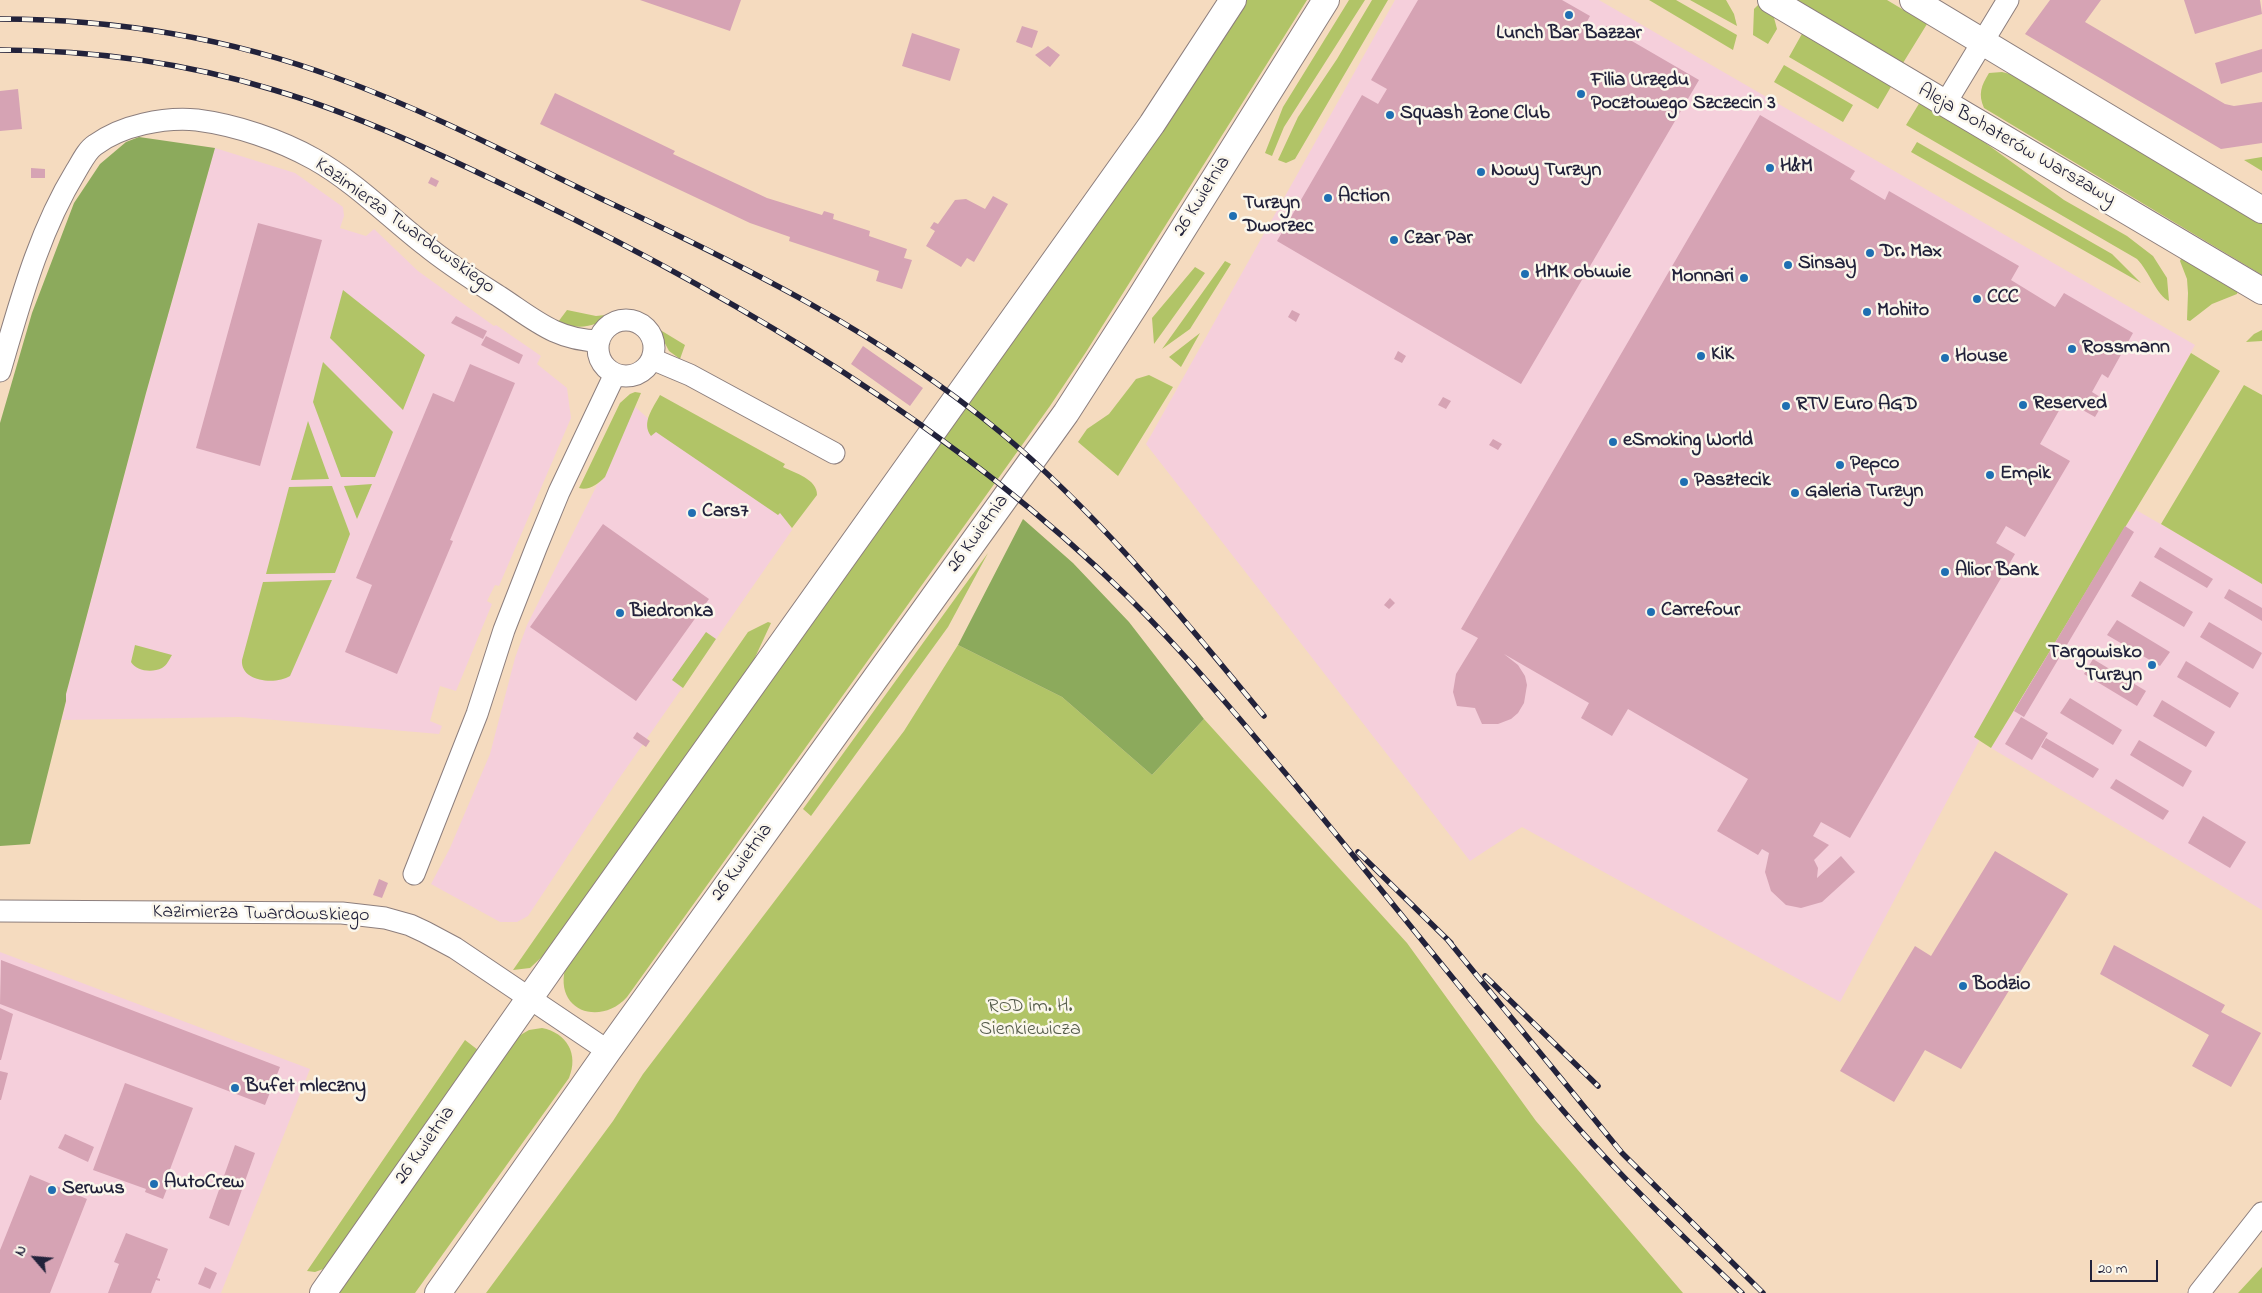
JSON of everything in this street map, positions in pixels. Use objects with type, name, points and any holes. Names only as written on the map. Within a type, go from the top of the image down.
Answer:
[{"type":"street","name":"26 Kwietnia","points":[[323,1293],[529,999],[1152,124],[1233,0]]},
{"type":"street","name":"26 Kwietnia","points":[[438,1293],[608,1051],[1066,413],[1326,0]]},
{"type":"street","name":"Aleja Bohaterów Warszawy","points":[[1771,0],[2262,290]]},
{"type":"street","points":[[1913,0],[2262,210]]},
{"type":"street","name":"Aleja Bohaterów Warszawy","points":[[1945,104],[2008,0]]},
{"type":"street","name":"Kazimierza Twardowskiego","points":[[0,372],[26,282],[49,223],[64,192],[93,146],[110,135],[150,122],[184,119],[239,129],[279,143],[314,159],[336,174],[426,246],[545,327],[568,338],[600,341]]},
{"type":"street","points":[[623,320],[639,323],[651,335],[654,351],[652,359],[636,375],[621,376],[614,374],[601,360],[598,350],[600,341],[608,327],[615,322],[623,320]]},
{"type":"street","points":[[652,359],[690,375],[834,453]]},
{"type":"street","points":[[414,874],[477,714],[504,630],[536,548],[563,484],[614,374]]},
{"type":"street","name":"Kazimierza Twardowskiego","points":[[0,911],[342,914],[379,917],[410,925],[455,948],[529,999]]},
{"type":"street","points":[[529,999],[608,1051]]},
{"type":"street","points":[[2199,1293],[2262,1214]]},
{"type":"shaded area","points":[[1395,0],[1599,0],[2195,345],[2092,529],[1840,1002],[1522,827],[1470,861],[1146,444]]},
{"type":"shaded area","points":[[215,148],[295,173],[343,207],[344,216],[340,228],[366,236],[374,229],[418,271],[494,326],[496,325],[541,356],[537,364],[567,388],[571,418],[499,586],[495,585],[487,601],[492,604],[456,691],[440,686],[430,721],[442,726],[439,734],[240,717],[62,720],[66,694],[146,393]]},
{"type":"shaded area","points":[[634,406],[659,428],[781,511],[792,530],[618,780],[528,916],[517,922],[500,922],[431,884],[450,848],[490,754],[515,658],[527,625],[597,485],[605,477]]},
{"type":"shaded area","name":"Targowisko Turzyn","points":[[2136,510],[2262,582],[2262,910],[1991,748]]},
{"type":"shaded area","points":[[0,952],[310,1069],[221,1293],[0,1293]]},
{"type":"green space","points":[[1247,0],[1307,0],[1086,352],[1050,406],[627,997],[616,1006],[605,1011],[593,1012],[582,1010],[573,1004],[567,996],[564,984],[565,969],[1191,86]]},
{"type":"green space","points":[[1349,0],[1365,0],[1284,127],[1272,156],[1265,153],[1283,107]]},
{"type":"green space","points":[[1372,0],[1388,0],[1295,159],[1286,163],[1278,160],[1298,117],[1337,59]]},
{"type":"green space","points":[[1649,0],[1676,0],[1737,35],[1733,50]]},
{"type":"green space","points":[[1690,0],[1726,0],[1734,14],[1737,26]]},
{"type":"green space","points":[[1796,0],[1887,0],[1927,24],[1903,63]]},
{"type":"green space","points":[[1758,5],[1773,14],[1777,29],[1768,44],[1753,35],[1754,9]]},
{"type":"green space","points":[[1803,32],[1892,85],[1878,109],[1789,57]]},
{"type":"green space","points":[[1784,65],[1853,105],[1843,122],[1774,82]]},
{"type":"green space","points":[[2002,72],[2010,74],[2262,224],[2262,275],[1984,108],[1981,90],[1984,82],[1989,73]]},
{"type":"green space","points":[[1920,102],[1973,134],[2064,200],[2127,236],[2153,256],[2167,278],[2169,301],[2157,289],[2137,259],[1906,125]]},
{"type":"green space","points":[[139,137],[215,148],[146,393],[66,694],[66,701],[30,844],[0,846],[0,423],[32,313],[74,203],[100,164],[126,142]]},
{"type":"green space","points":[[1917,142],[2112,254],[2141,283],[1911,152]]},
{"type":"green space","points":[[2262,157],[2262,171],[2244,160]]},
{"type":"green space","points":[[2182,257],[2238,290],[2237,294],[2212,304],[2190,321],[2187,320],[2187,279],[2180,261]]},
{"type":"green space","points":[[1225,261],[1231,264],[1190,329],[1162,349]]},
{"type":"green space","points":[[1195,267],[1205,273],[1154,344],[1152,318]]},
{"type":"green space","points":[[343,290],[425,355],[403,410],[330,338]]},
{"type":"green space","points":[[567,310],[596,316],[616,314],[595,324],[575,327],[558,322]]},
{"type":"green space","points":[[657,328],[685,345],[680,359],[669,351]]},
{"type":"green space","points":[[2262,330],[2262,341],[2246,342],[2254,334]]},
{"type":"green space","points":[[1200,333],[1181,367],[1169,357]]},
{"type":"green space","points":[[2191,353],[2220,371],[1991,748],[1974,737]]},
{"type":"green space","points":[[323,362],[393,432],[375,477],[341,477],[313,402]]},
{"type":"green space","points":[[1149,375],[1173,387],[1118,476],[1078,442],[1087,429],[1109,414],[1136,379]]},
{"type":"green space","points":[[2244,385],[2262,395],[2262,584],[2161,524]]},
{"type":"green space","points":[[635,392],[641,393],[605,477],[590,488],[579,488],[620,403]]},
{"type":"green space","points":[[660,395],[785,464],[783,467],[799,474],[813,485],[817,495],[792,528],[780,513],[778,515],[656,432],[651,436],[647,426],[648,421],[651,410]]},
{"type":"green space","points":[[308,421],[329,479],[291,480]]},
{"type":"green space","points":[[372,484],[357,519],[344,486]]},
{"type":"green space","points":[[332,486],[350,534],[335,573],[266,574],[289,487]]},
{"type":"green space","points":[[1023,519],[1073,563],[1129,622],[1204,719],[1152,775],[1062,697],[958,645]]},
{"type":"green space","points":[[988,553],[948,627],[811,816],[803,809]]},
{"type":"green space","points":[[332,580],[290,676],[284,679],[268,681],[260,680],[247,673],[243,667],[242,660],[263,582]]},
{"type":"green space","points":[[768,622],[771,623],[752,664],[546,953],[530,968],[513,970],[748,632]]},
{"type":"green space","points":[[706,632],[716,639],[683,688],[672,680]]},
{"type":"green space","points":[[135,645],[172,655],[167,664],[162,668],[154,670],[140,669],[131,662]]},
{"type":"green space","name":"ROD im. H. Sienkiewicza","points":[[958,645],[1062,697],[1152,775],[1204,719],[1407,943],[1536,1121],[1683,1293],[486,1293],[613,1121],[643,1074],[904,731]]},
{"type":"green space","points":[[542,1028],[558,1035],[569,1046],[573,1061],[569,1078],[415,1293],[337,1293],[517,1037],[529,1030]]},
{"type":"green space","points":[[465,1040],[478,1050],[326,1268],[315,1272],[307,1271]]},
{"type":"green space","points":[[2262,1267],[2262,1293],[2238,1293]]},
{"type":"building","points":[[640,0],[741,0],[730,31]]},
{"type":"building","name":"Nowy Turzyn","points":[[1418,0],[1562,0],[1590,16],[1583,29],[1598,37],[1606,26],[1699,80],[1521,384],[1277,241],[1362,95],[1378,104],[1387,89],[1371,80]]},
{"type":"building","points":[[2050,0],[2101,0],[2085,22],[2225,104],[2234,106],[2262,102],[2262,143],[2221,149],[2025,34]]},
{"type":"building","points":[[2184,0],[2260,0],[2262,14],[2195,34]]},
{"type":"building","points":[[1022,26],[1038,31],[1032,48],[1016,42]]},
{"type":"building","points":[[912,33],[960,49],[950,81],[902,66]]},
{"type":"building","points":[[1048,46],[1060,55],[1050,67],[1035,55]]},
{"type":"building","points":[[2262,49],[2262,72],[2221,84],[2215,63]]},
{"type":"building","points":[[18,89],[22,129],[0,131],[0,91]]},
{"type":"building","points":[[555,93],[675,151],[673,154],[767,198],[822,215],[824,211],[834,214],[833,219],[870,231],[869,236],[907,249],[904,258],[912,260],[902,289],[876,281],[879,271],[789,241],[790,237],[750,223],[540,124]]},
{"type":"building","name":"Galeria Turzyn","points":[[1760,115],[1855,171],[1850,179],[1885,200],[1889,191],[2019,266],[2011,280],[2055,307],[2064,293],[2133,333],[2108,378],[2102,374],[2092,392],[2105,400],[2095,417],[2065,400],[2040,444],[2070,461],[2025,537],[2006,526],[1996,543],[2015,554],[1850,838],[1821,822],[1813,836],[1829,845],[1814,860],[1818,868],[1817,878],[1841,856],[1855,872],[1822,902],[1801,908],[1786,905],[1771,891],[1765,872],[1769,853],[1762,849],[1758,855],[1717,831],[1748,779],[1628,709],[1612,736],[1581,718],[1589,703],[1504,654],[1518,665],[1525,676],[1527,685],[1524,703],[1518,713],[1511,719],[1498,724],[1482,724],[1475,708],[1457,706],[1453,692],[1456,674],[1478,638],[1461,629]]},
{"type":"building","points":[[31,168],[45,169],[45,178],[31,178]]},
{"type":"building","points":[[431,177],[439,181],[436,187],[428,183]]},
{"type":"building","points":[[993,196],[1008,204],[974,262],[967,258],[961,267],[926,246],[935,231],[930,228],[934,222],[938,224],[955,200],[966,199],[985,209]]},
{"type":"building","points":[[258,223],[322,240],[260,466],[196,448]]},
{"type":"building","points":[[1292,310],[1300,314],[1296,322],[1288,317]]},
{"type":"building","points":[[456,316],[487,331],[483,339],[451,323]]},
{"type":"building","points":[[486,336],[523,355],[519,364],[481,345]]},
{"type":"building","points":[[863,346],[923,388],[910,406],[851,364]]},
{"type":"building","points":[[1398,351],[1406,356],[1402,363],[1394,359]]},
{"type":"building","points":[[470,364],[515,383],[450,540],[453,541],[397,674],[345,652],[372,585],[356,578],[433,393],[454,402]]},
{"type":"building","points":[[1443,397],[1451,401],[1446,409],[1438,405]]},
{"type":"building","points":[[1493,439],[1502,444],[1498,450],[1489,445]]},
{"type":"building","name":"Biedronka","points":[[603,524],[709,599],[636,701],[530,627]]},
{"type":"building","points":[[2125,526],[2134,532],[2024,717],[2014,711]]},
{"type":"building","points":[[2160,547],[2213,579],[2207,588],[2154,557]]},
{"type":"building","points":[[2140,581],[2193,612],[2184,627],[2131,596]]},
{"type":"building","points":[[2229,589],[2262,608],[2262,621],[2224,598]]},
{"type":"building","points":[[1390,598],[1395,603],[1389,609],[1384,605]]},
{"type":"building","points":[[2117,620],[2170,652],[2160,666],[2107,635]]},
{"type":"building","points":[[2209,622],[2262,653],[2253,669],[2200,637]]},
{"type":"building","points":[[2093,659],[2146,691],[2137,706],[2084,674]]},
{"type":"building","points":[[2186,661],[2239,693],[2230,708],[2177,677]]},
{"type":"building","points":[[2070,698],[2122,730],[2113,745],[2060,713]]},
{"type":"building","points":[[2162,700],[2215,732],[2206,747],[2153,716]]},
{"type":"building","points":[[2021,717],[2048,733],[2032,760],[2005,744]]},
{"type":"building","points":[[637,732],[650,741],[646,747],[633,738]]},
{"type":"building","points":[[2046,738],[2099,769],[2093,778],[2041,747]]},
{"type":"building","points":[[2139,740],[2192,771],[2183,787],[2130,755]]},
{"type":"building","points":[[2116,779],[2169,811],[2163,820],[2110,788]]},
{"type":"building","points":[[2203,816],[2246,842],[2230,868],[2188,843]]},
{"type":"building","name":"Bodzio","points":[[1995,851],[2068,894],[1961,1069],[1925,1050],[1894,1102],[1840,1071],[1915,946],[1931,956]]},
{"type":"building","points":[[379,879],[388,883],[382,898],[373,895]]},
{"type":"building","points":[[2114,945],[2225,1005],[2221,1012],[2261,1033],[2231,1087],[2192,1066],[2209,1035],[2100,974]]},
{"type":"building","points":[[1,960],[280,1067],[265,1105],[0,1004]]},
{"type":"building","points":[[0,1008],[13,1014],[1,1060],[0,1060]]},
{"type":"building","points":[[0,1071],[8,1073],[1,1100],[0,1100]]},
{"type":"building","points":[[125,1083],[193,1108],[166,1180],[170,1181],[163,1199],[145,1192],[146,1189],[93,1170]]},
{"type":"building","points":[[65,1134],[94,1147],[88,1162],[58,1148]]},
{"type":"building","points":[[235,1145],[255,1153],[229,1226],[209,1218]]},
{"type":"building","points":[[30,1175],[87,1199],[50,1293],[0,1293],[0,1250]]},
{"type":"building","points":[[126,1233],[168,1249],[157,1278],[160,1281],[156,1280],[151,1293],[108,1293],[119,1264],[114,1262]]},
{"type":"building","points":[[205,1267],[217,1273],[210,1289],[198,1284]]},
{"type":"railway","points":[[0,19],[43,20],[128,27],[213,42],[296,64],[372,91],[474,137],[762,277],[860,333],[908,364],[955,397],[1037,464],[1106,532],[1202,641],[1264,716]]},
{"type":"railway","points":[[0,50],[69,52],[173,65],[274,90],[307,100],[371,125],[435,152],[529,197],[689,280],[844,372],[918,423],[990,477],[1060,534],[1126,595],[1151,621],[1271,756],[1571,1120],[1643,1196],[1742,1293]]},
{"type":"railway","points":[[1358,852],[1451,943]]},
{"type":"railway","points":[[1447,939],[1622,1153],[1763,1293]]},
{"type":"railway","points":[[1485,976],[1598,1086]]},
{"type":"place","name":"Lunch Bar Bazzar","points":[[1569,15]]},
{"type":"place","name":"Filia Urzędu Pocztowego Szczecin 3","points":[[1581,94]]},
{"type":"place","name":"Squash Zone Club","points":[[1390,115]]},
{"type":"place","name":"H&M","points":[[1770,168]]},
{"type":"place","name":"Nowy Turzyn","points":[[1481,172]]},
{"type":"place","name":"Action","points":[[1328,198]]},
{"type":"place","name":"Turzyn Dworzec","points":[[1233,216]]},
{"type":"place","name":"Czar Par","points":[[1394,240]]},
{"type":"place","name":"Dr. Max","points":[[1870,253]]},
{"type":"place","name":"Sinsay","points":[[1788,265]]},
{"type":"place","name":"HMK obuwie","points":[[1525,274]]},
{"type":"place","name":"Monnari","points":[[1744,278]]},
{"type":"place","name":"CCC","points":[[1977,299]]},
{"type":"place","name":"Mohito","points":[[1867,312]]},
{"type":"place","name":"Rossmann","points":[[2072,349]]},
{"type":"place","name":"KiK","points":[[1701,356]]},
{"type":"place","name":"House","points":[[1945,358]]},
{"type":"place","name":"Reserved","points":[[2023,405]]},
{"type":"place","name":"RTV Euro AGD","points":[[1786,406]]},
{"type":"place","name":"eSmoking World","points":[[1613,442]]},
{"type":"place","name":"Pepco","points":[[1840,465]]},
{"type":"place","name":"Empik","points":[[1990,475]]},
{"type":"place","name":"Pasztecik","points":[[1684,482]]},
{"type":"place","name":"Galeria Turzyn","points":[[1795,493]]},
{"type":"place","name":"Cars7","points":[[692,513]]},
{"type":"place","name":"Alior Bank","points":[[1945,572]]},
{"type":"place","name":"Carrefour","points":[[1651,612]]},
{"type":"place","name":"Biedronka","points":[[620,613]]},
{"type":"place","name":"Targowisko Turzyn","points":[[2152,665]]},
{"type":"place","name":"Bodzio","points":[[1963,986]]},
{"type":"place","name":"Bufet mleczny","points":[[235,1088]]},
{"type":"place","name":"AutoCrew","points":[[154,1184]]},
{"type":"place","name":"Serwus","points":[[52,1190]]}]
